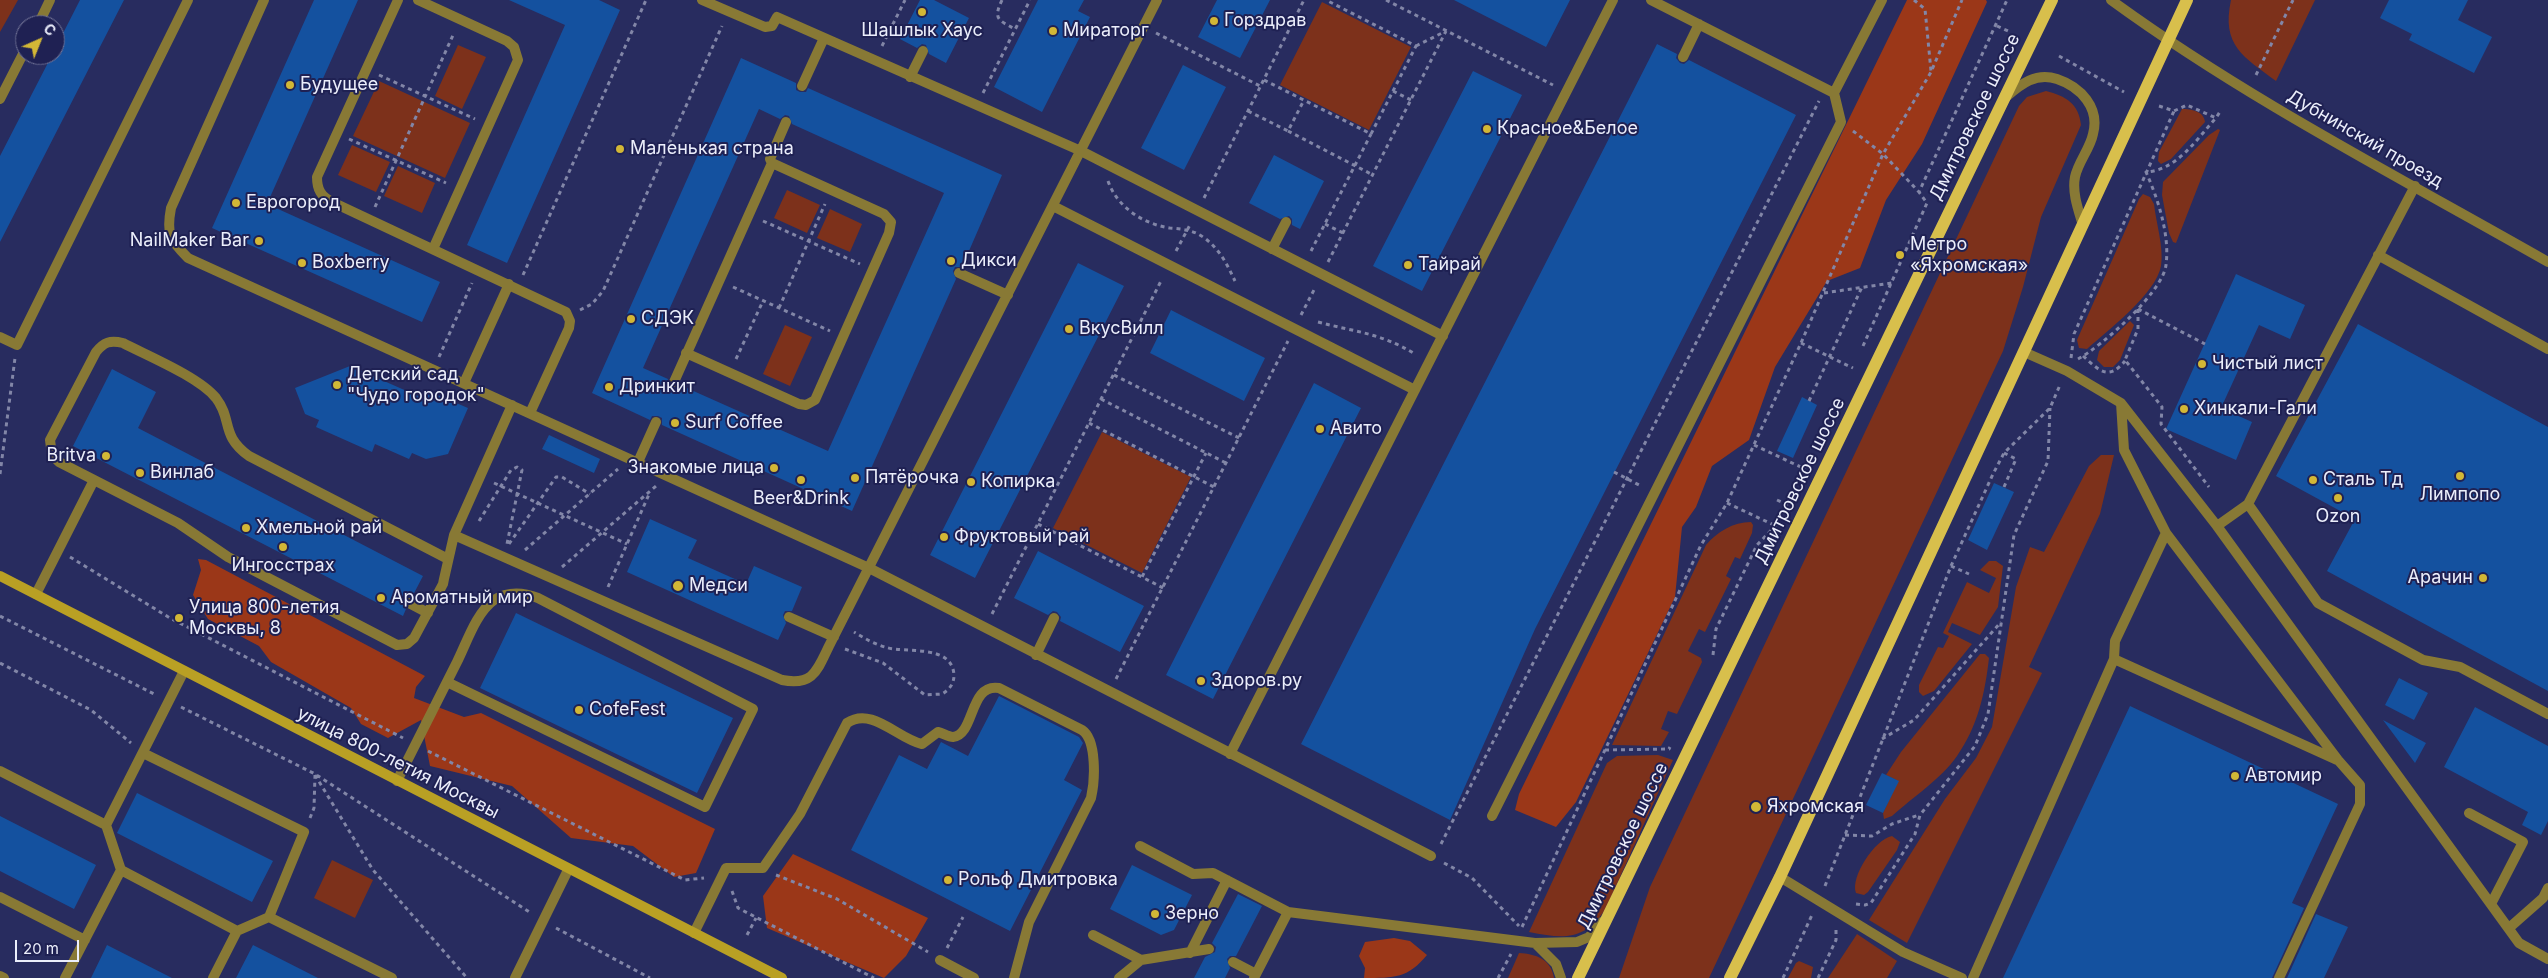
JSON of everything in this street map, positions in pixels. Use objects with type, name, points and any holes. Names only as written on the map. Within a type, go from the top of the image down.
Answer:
[{"type":"main road","name":"Дмитровское шоссе","points":[[1578,978],[2052,0]]},
{"type":"main road","points":[[1730,978],[1780,876],[2024,352],[2082,222],[2187,0]]},
{"type":"main road","name":"улица 800-летия Москвы","points":[[0,576],[568,870],[782,978]]},
{"type":"street","points":[[43,15],[50,0]]},
{"type":"street","points":[[0,337],[17,345],[188,0]]},
{"type":"street","points":[[264,0],[171,208],[168,224],[173,244],[188,258],[869,568],[1230,754],[1434,853]]},
{"type":"street","points":[[398,0],[317,177],[319,192],[324,198],[559,307],[569,315],[569,328],[530,413]]},
{"type":"street","points":[[418,0],[507,41],[517,53],[518,60],[433,249]]},
{"type":"street","points":[[702,0],[765,27],[772,26],[777,17],[1081,151],[1442,336]]},
{"type":"street","points":[[454,535],[790,681],[797,683],[809,679],[817,670],[832,642],[1158,0]]},
{"type":"street","points":[[1230,754],[1613,0]]},
{"type":"street","points":[[1492,816],[1841,122],[1830,91],[1651,0]]},
{"type":"street","points":[[1830,91],[1882,0]]},
{"type":"street","points":[[2111,0],[2168,41]]},
{"type":"street","points":[[1683,57],[1699,24]]},
{"type":"street","points":[[802,86],[824,38]]},
{"type":"street","name":"Дубнинский проезд","points":[[2168,41],[2236,84],[2548,262]]},
{"type":"street","points":[[910,77],[923,51]]},
{"type":"street","points":[[0,99],[5,78],[15,64]]},
{"type":"street","points":[[2002,101],[2028,80],[2038,77],[2068,82],[2089,102],[2094,121],[2093,135],[2075,177],[2076,203],[2082,222]]},
{"type":"street","points":[[674,382],[772,163],[770,159],[786,122]]},
{"type":"street","points":[[686,353],[799,404],[806,405],[815,400],[891,226],[889,218],[772,163]]},
{"type":"street","points":[[2217,526],[2248,504],[2414,186]]},
{"type":"street","points":[[1053,206],[1415,390]]},
{"type":"street","points":[[1272,249],[1286,222]]},
{"type":"street","points":[[2378,255],[2548,349]]},
{"type":"street","points":[[959,273],[1008,294]]},
{"type":"street","points":[[464,383],[509,284]]},
{"type":"street","points":[[448,559],[249,456],[233,442],[222,407],[208,389],[123,343],[112,341],[103,344],[96,352],[50,440],[49,448],[52,455],[59,462],[178,524],[228,557],[397,645],[403,645],[412,641],[443,584],[454,535],[512,405]]},
{"type":"street","points":[[2024,352],[2067,371],[2121,403],[2217,526],[2508,928],[2520,943],[2548,959]]},
{"type":"street","points":[[2121,403],[2124,450],[2166,533],[2338,760],[2360,785],[2360,804],[2279,978]]},
{"type":"street","points":[[634,461],[656,422]]},
{"type":"street","points":[[36,594],[94,480]]},
{"type":"street","points":[[2248,504],[2318,603],[2423,660],[2460,667],[2548,714]]},
{"type":"street","points":[[1973,978],[2114,659],[2116,641],[2166,533]]},
{"type":"street","points":[[397,781],[447,682],[483,612],[493,601],[503,596],[526,594],[753,709],[705,807],[447,682]]},
{"type":"street","points":[[409,603],[428,613]]},
{"type":"street","points":[[789,617],[832,642]]},
{"type":"street","points":[[1036,654],[1054,618]]},
{"type":"street","points":[[2114,659],[2338,760]]},
{"type":"street","points":[[106,825],[184,671]]},
{"type":"street","points":[[694,934],[726,868],[764,868],[794,824],[841,734],[852,720],[859,718],[870,719],[922,744],[938,732],[951,737],[960,734],[986,689],[992,687],[999,688],[1082,730],[1088,734],[1092,744],[1094,782],[1091,798],[1028,922],[1014,978]]},
{"type":"street","points":[[143,753],[304,832],[269,917],[237,931],[213,978]]},
{"type":"street","points":[[0,771],[106,825],[122,870],[237,931]]},
{"type":"street","points":[[2469,813],[2523,842],[2491,904]]},
{"type":"street","points":[[1140,846],[1193,874],[1213,873],[1288,912],[1535,943],[1577,942],[1589,937],[1611,912]]},
{"type":"street","points":[[65,978],[122,870]]},
{"type":"street","points":[[515,978],[568,870]]},
{"type":"street","points":[[1780,876],[1903,952],[1962,978]]},
{"type":"street","points":[[1190,953],[1227,880]]},
{"type":"street","points":[[2508,928],[2545,899],[2548,888]]},
{"type":"street","points":[[0,897],[85,940]]},
{"type":"street","points":[[1233,962],[1255,976],[1288,912]]},
{"type":"street","points":[[269,917],[392,978]]},
{"type":"street","points":[[1093,935],[1142,960]]},
{"type":"street","points":[[1535,943],[1556,964],[1561,978]]},
{"type":"street","points":[[1119,978],[1142,960],[1209,949]]},
{"type":"street","points":[[940,960],[974,978]]},
{"type":"street","points":[[0,976],[4,978]]},
{"type":"path","points":[[527,266],[646,0]]},
{"type":"path","points":[[888,33],[905,0]]},
{"type":"path","points":[[1002,0],[996,12],[997,17],[1015,29]]},
{"type":"path","points":[[987,84],[1030,0]]},
{"type":"path","points":[[984,628],[1304,0]]},
{"type":"path","points":[[1326,0],[1416,46]]},
{"type":"path","points":[[1386,0],[1566,92]]},
{"type":"path","points":[[1914,0],[1925,9],[1931,72]]},
{"type":"path","points":[[1454,869],[1472,878],[1522,929],[1700,545],[1727,503],[1754,445],[1823,293],[1882,154],[1931,72],[1962,0]]},
{"type":"path","points":[[1919,192],[1997,26],[2007,0]]},
{"type":"path","points":[[2256,75],[2292,0]]},
{"type":"path","points":[[569,315],[592,304],[603,291],[728,11]]},
{"type":"path","points":[[369,219],[460,19]]},
{"type":"path","points":[[1997,26],[2008,31]]},
{"type":"path","points":[[1144,27],[1260,86]]},
{"type":"path","points":[[1318,238],[1416,46],[1446,31]]},
{"type":"path","points":[[1300,317],[1446,31]]},
{"type":"path","points":[[2058,56],[2124,92]]},
{"type":"path","points":[[367,69],[489,125]]},
{"type":"path","points":[[1264,80],[1371,134]]},
{"type":"path","points":[[1393,91],[1411,100]]},
{"type":"path","points":[[1434,853],[1627,478],[1830,91]]},
{"type":"path","points":[[1288,131],[1304,100]]},
{"type":"path","points":[[2146,172],[2156,196],[2164,236],[2166,267],[2138,309],[2091,352],[2071,363],[2074,334],[2146,172],[2174,111],[2187,105],[2216,118]]},
{"type":"path","points":[[2159,106],[2174,111]]},
{"type":"path","points":[[2146,172],[2164,169],[2175,161],[2216,118],[2221,110]]},
{"type":"path","points":[[1248,111],[1373,175]]},
{"type":"path","points":[[1841,122],[1882,154],[1919,192],[1927,203],[1861,351]]},
{"type":"path","points":[[337,134],[460,190]]},
{"type":"path","points":[[1105,164],[1111,189],[1119,202],[1134,214],[1154,224],[1187,230],[1203,237],[1217,250],[1236,284],[1230,280]]},
{"type":"path","points":[[779,308],[832,190]]},
{"type":"path","points":[[748,214],[872,270]]},
{"type":"path","points":[[1326,224],[1343,233]]},
{"type":"path","points":[[433,369],[479,270]]},
{"type":"path","points":[[719,281],[843,336]]},
{"type":"path","points":[[1823,293],[1892,283]]},
{"type":"path","points":[[1810,401],[1862,287]]},
{"type":"path","points":[[730,373],[763,300]]},
{"type":"path","points":[[2138,309],[2205,344]]},
{"type":"path","points":[[2084,356],[2096,368],[2107,373],[2113,372],[2125,360],[2138,329],[2138,309]]},
{"type":"path","points":[[1295,316],[1306,319]]},
{"type":"path","points":[[1311,320],[1368,332],[1390,340],[1429,363]]},
{"type":"path","points":[[1110,692],[1294,329]]},
{"type":"path","points":[[1801,343],[1853,368]]},
{"type":"path","points":[[0,474],[17,345]]},
{"type":"path","points":[[1849,376],[1857,359]]},
{"type":"path","points":[[2125,360],[2162,407],[2160,424],[2213,493]]},
{"type":"path","points":[[1114,375],[1239,438]]},
{"type":"path","points":[[1853,902],[1865,905],[1871,903],[1915,834],[1920,815],[1965,760],[1982,729],[1992,695],[2014,535],[2048,461],[2050,408],[2062,380]]},
{"type":"path","points":[[1101,399],[1226,463]]},
{"type":"path","points":[[1832,890],[1825,886],[1951,566],[2004,453],[2050,408]]},
{"type":"path","points":[[1089,423],[1214,487]]},
{"type":"path","points":[[1754,445],[1805,469]]},
{"type":"path","points":[[1142,577],[1206,453]]},
{"type":"path","points":[[2004,453],[2016,459],[2004,487]]},
{"type":"path","points":[[513,561],[590,494],[634,461]]},
{"type":"path","points":[[1801,478],[1809,461]]},
{"type":"path","points":[[467,541],[514,467],[520,468],[523,472],[506,548],[518,534],[556,477],[562,477],[590,494]]},
{"type":"path","points":[[1614,472],[1643,487]]},
{"type":"path","points":[[550,577],[667,476]]},
{"type":"path","points":[[480,477],[627,544]]},
{"type":"path","points":[[602,600],[652,489]]},
{"type":"path","points":[[1786,511],[1792,496]]},
{"type":"path","points":[[1777,500],[1788,505]]},
{"type":"path","points":[[1727,503],[1776,526]]},
{"type":"path","points":[[1711,661],[1715,652],[1716,629],[1757,544],[1776,526],[1783,516]]},
{"type":"path","points":[[1038,524],[1163,588]]},
{"type":"path","points":[[58,550],[170,618],[416,744],[685,880],[704,878],[732,891],[738,908],[874,978]]},
{"type":"path","points":[[1951,566],[1969,574]]},
{"type":"path","points":[[0,616],[315,774],[544,922],[650,978]]},
{"type":"path","points":[[832,642],[883,663],[925,695],[942,694],[952,685],[954,679],[952,667],[942,656],[926,651],[903,651],[885,648],[866,639],[842,622]]},
{"type":"path","points":[[1882,739],[1914,720],[2002,622]]},
{"type":"path","points":[[0,663],[91,710],[143,753]]},
{"type":"path","points":[[1605,750],[1669,750],[1673,741]]},
{"type":"path","points":[[314,808],[315,774]]},
{"type":"path","points":[[315,774],[373,870],[467,978]]},
{"type":"path","points":[[1845,835],[1872,836],[1892,824],[1920,815]]},
{"type":"path","points":[[777,875],[837,899],[922,948]]},
{"type":"path","points":[[1783,978],[1814,910]]},
{"type":"path","points":[[940,960],[963,917]]},
{"type":"path","points":[[747,935],[756,918]]},
{"type":"path","points":[[1818,978],[1836,940],[1836,929],[1832,921]]},
{"type":"path","points":[[1498,978],[1512,952]]},
{"type":"shaded area","points":[[0,0],[18,0],[0,32]]},
{"type":"shaded area","points":[[1907,0],[1986,0],[1987,2],[1922,144],[1886,200],[1860,268],[1827,281],[1775,367],[1749,440],[1712,466],[1696,507],[1682,527],[1675,597],[1576,802],[1556,827],[1515,810],[1519,794]]},
{"type":"shaded area","points":[[2231,0],[2315,0],[2276,81],[2245,57],[2232,40],[2229,29]]},
{"type":"shaded area","points":[[1322,2],[1411,47],[1369,130],[1280,85]]},
{"type":"shaded area","points":[[458,45],[486,57],[462,109],[435,96]]},
{"type":"shaded area","points":[[379,81],[470,123],[445,178],[353,136]]},
{"type":"shaded area","points":[[2046,91],[2060,95],[2070,102],[2078,112],[2081,125],[2041,217],[2023,287],[2003,351],[1709,978],[1619,978],[1650,887],[2019,106],[2027,97]]},
{"type":"shaded area","points":[[2182,109],[2200,113],[2205,122],[2171,159],[2161,164],[2158,161],[2159,152]]},
{"type":"shaded area","points":[[2218,129],[2220,130],[2176,243],[2173,242],[2169,233],[2162,195],[2163,182],[2209,135]]},
{"type":"shaded area","points":[[352,145],[390,162],[376,192],[338,175]]},
{"type":"shaded area","points":[[398,166],[435,183],[422,213],[384,196]]},
{"type":"shaded area","points":[[787,190],[820,205],[807,233],[774,218]]},
{"type":"shaded area","points":[[2143,194],[2150,197],[2154,204],[2162,259],[2157,277],[2141,300],[2118,322],[2087,349],[2079,348],[2077,340],[2139,199]]},
{"type":"shaded area","points":[[830,209],[862,224],[850,252],[817,238]]},
{"type":"shaded area","points":[[2130,321],[2134,325],[2120,360],[2113,367],[2104,367],[2097,360],[2099,351]]},
{"type":"shaded area","points":[[785,325],[812,337],[790,386],[763,374]]},
{"type":"shaded area","points":[[1102,432],[1191,477],[1142,573],[1053,528]]},
{"type":"shaded area","points":[[2101,455],[2114,455],[2100,514],[2029,667],[2042,673],[1907,943],[1869,920],[1945,799],[1976,758],[1992,727],[2016,587],[2030,547],[2044,552],[2089,466]]},
{"type":"shaded area","points":[[1744,522],[1751,522],[1753,525],[1752,533],[1740,559],[1735,557],[1726,576],[1731,579],[1705,632],[1699,629],[1688,651],[1701,658],[1702,662],[1677,714],[1668,711],[1661,729],[1669,732],[1661,746],[1612,745],[1706,545],[1726,529]]},
{"type":"shaded area","points":[[198,559],[206,560],[425,676],[416,687],[414,698],[464,717],[481,713],[715,829],[696,873],[674,877],[633,846],[571,838],[512,786],[430,766],[421,720],[388,738],[361,724],[351,708],[271,662],[259,646],[208,619],[193,595],[201,570]]},
{"type":"shaded area","points":[[1989,561],[1996,561],[2003,566],[1998,607],[1980,635],[1952,623],[1948,632],[1972,644],[1934,691],[1923,696],[1919,692],[1919,685],[1938,647],[1943,648],[1949,636],[1943,633],[1967,582],[1989,593],[1996,578],[1980,570]]},
{"type":"shaded area","points":[[1980,654],[1985,654],[1989,658],[1985,684],[1975,721],[1964,745],[1957,756],[1935,780],[1892,816],[1884,819],[1883,813],[1898,781],[1886,775],[1901,752]]},
{"type":"shaded area","points":[[1658,755],[1673,760],[1605,910],[1589,928],[1572,935],[1553,936],[1529,932],[1607,763],[1617,756]]},
{"type":"shaded area","points":[[1892,836],[1900,842],[1897,850],[1868,892],[1864,895],[1856,893],[1857,878],[1865,860],[1878,844]]},
{"type":"shaded area","points":[[793,854],[928,918],[906,956],[884,978],[767,928],[763,896]]},
{"type":"shaded area","points":[[332,860],[373,880],[355,918],[314,898]]},
{"type":"shaded area","points":[[1857,934],[1897,961],[1887,978],[1828,978]]},
{"type":"shaded area","points":[[1394,938],[1410,941],[1427,955],[1414,968],[1400,975],[1384,978],[1364,978],[1365,968],[1359,956],[1365,942]]},
{"type":"shaded area","points":[[1519,953],[1537,956],[1542,959],[1550,966],[1554,978],[1508,978]]},
{"type":"shaded area","points":[[1799,961],[1813,967],[1811,978],[1788,978]]},
{"type":"building","points":[[80,0],[124,0],[0,242],[0,156],[47,65],[65,65],[65,29]]},
{"type":"building","points":[[314,0],[358,0],[267,204],[440,282],[422,322],[212,228]]},
{"type":"building","points":[[509,0],[599,0],[620,10],[507,263],[467,245],[565,25]]},
{"type":"building","points":[[920,0],[934,0],[969,18],[946,63],[929,54],[926,45],[922,44],[917,48],[900,39]]},
{"type":"building","points":[[1038,0],[1084,0],[1078,11],[1090,17],[1042,112],[994,87]]},
{"type":"building","points":[[1217,0],[1270,0],[1240,58],[1198,37]]},
{"type":"building","points":[[1454,0],[1570,0],[1546,47]]},
{"type":"building","points":[[2389,0],[2468,0],[2458,20],[2492,37],[2474,73],[2409,40],[2412,34],[2380,18]]},
{"type":"building","points":[[1657,44],[1677,54],[1676,58],[1680,63],[1684,64],[1689,60],[1796,115],[1535,629],[1450,820],[1301,744]]},
{"type":"building","points":[[741,58],[796,83],[796,90],[800,92],[806,92],[808,88],[1002,175],[962,267],[955,267],[953,271],[956,279],[852,511],[662,425],[662,418],[658,416],[652,416],[650,420],[592,393]],"holes":[[[759,109],[780,119],[785,115],[789,116],[792,124],[944,193],[828,451],[680,385],[675,389],[671,388],[667,383],[668,379],[643,368]]]},
{"type":"building","points":[[1183,65],[1226,87],[1184,170],[1141,148]]},
{"type":"building","points":[[1473,71],[1522,95],[1422,291],[1373,266]]},
{"type":"building","points":[[1274,155],[1324,181],[1300,229],[1292,225],[1292,219],[1289,216],[1280,219],[1249,203]]},
{"type":"building","points":[[1078,263],[1124,286],[975,578],[930,555]]},
{"type":"building","points":[[2236,274],[2305,305],[2290,339],[2259,325],[2221,408],[2252,422],[2236,460],[2166,429]]},
{"type":"building","points":[[1171,310],[1265,358],[1244,401],[1150,353]]},
{"type":"building","points":[[2358,324],[2548,427],[2548,691],[2327,571],[2355,519],[2276,476]]},
{"type":"building","points":[[350,366],[418,396],[428,391],[468,408],[448,454],[426,459],[412,453],[409,459],[375,444],[372,452],[316,427],[319,420],[305,414],[295,388]]},
{"type":"building","points":[[112,369],[156,392],[138,428],[423,576],[412,597],[406,597],[403,600],[403,606],[406,609],[403,616],[73,446]]},
{"type":"building","points":[[1314,383],[1361,408],[1213,699],[1166,675]]},
{"type":"building","points":[[1802,397],[1817,405],[1793,458],[1777,451]]},
{"type":"building","points":[[549,435],[600,459],[594,473],[542,449]]},
{"type":"building","points":[[1994,483],[2014,492],[1987,550],[1968,540]]},
{"type":"building","points":[[650,519],[697,540],[688,558],[746,584],[754,566],[802,587],[792,611],[785,611],[783,615],[786,623],[778,640],[627,572]]},
{"type":"building","points":[[1038,551],[1144,606],[1120,652],[1060,621],[1061,617],[1057,612],[1053,611],[1048,615],[1014,598]]},
{"type":"building","points":[[516,613],[733,718],[697,793],[480,688]]},
{"type":"building","points":[[2399,678],[2428,693],[2414,720],[2385,705]]},
{"type":"building","points":[[999,696],[1079,737],[1083,743],[1064,780],[1082,790],[1010,931],[851,850],[899,755],[927,769],[941,742],[968,756]]},
{"type":"building","points":[[2130,706],[2338,804],[2292,903],[2304,908],[2272,978],[2003,978]]},
{"type":"building","points":[[2475,707],[2548,746],[2548,821],[2541,835],[2522,825],[2528,812],[2444,767]]},
{"type":"building","points":[[2383,720],[2426,743],[2415,763]]},
{"type":"building","points":[[1882,773],[1899,781],[1883,813],[1866,805]]},
{"type":"building","points":[[137,793],[273,861],[252,902],[117,833]]},
{"type":"building","points":[[0,816],[96,865],[74,909],[0,871]]},
{"type":"building","points":[[1132,865],[1192,895],[1174,930],[1161,935],[1110,909]]},
{"type":"building","points":[[1238,894],[1262,906],[1236,956],[1230,956],[1227,959],[1230,968],[1225,978],[1194,978],[1205,957],[1215,952],[1216,947],[1212,943]]},
{"type":"building","points":[[2316,914],[2348,927],[2324,978],[2287,978]]},
{"type":"building","points":[[107,945],[172,978],[91,978]]},
{"type":"building","points":[[253,945],[318,978],[236,978]]},
{"type":"place","name":"Шашлык Хаус","points":[[922,12]]},
{"type":"place","name":"Горздрав","points":[[1214,21]]},
{"type":"place","name":"Мираторг","points":[[1053,31]]},
{"type":"place","name":"Будущее","points":[[290,85]]},
{"type":"place","name":"Красное&Белое","points":[[1487,129]]},
{"type":"place","name":"Маленькая страна","points":[[620,149]]},
{"type":"place","name":"Еврогород","points":[[236,203]]},
{"type":"place","name":"NailMaker Bar","points":[[259,241]]},
{"type":"place","name":"Метро «Яхромская»","points":[[1900,255]]},
{"type":"place","name":"Дикси","points":[[951,261]]},
{"type":"place","name":"Boxberry","points":[[302,263]]},
{"type":"place","name":"Тайрай","points":[[1408,265]]},
{"type":"place","name":"СДЭК","points":[[631,319]]},
{"type":"place","name":"ВкусВилл","points":[[1069,329]]},
{"type":"place","name":"Чистый лист","points":[[2202,364]]},
{"type":"place","name":"Детский сад \"Чудо городок\"","points":[[337,385]]},
{"type":"place","name":"Дринкит","points":[[609,387]]},
{"type":"place","name":"Хинкали-Гали","points":[[2184,409]]},
{"type":"place","name":"Surf Coffee","points":[[675,423]]},
{"type":"place","name":"Авито","points":[[1320,429]]},
{"type":"place","name":"Britva","points":[[106,456]]},
{"type":"place","name":"Знакомые лица","points":[[774,468]]},
{"type":"place","name":"Винлаб","points":[[140,473]]},
{"type":"place","name":"Лимпопо","points":[[2460,476]]},
{"type":"place","name":"Пятёрочка","points":[[855,478]]},
{"type":"place","name":"Beer&Drink","points":[[801,480]]},
{"type":"place","name":"Сталь Тд","points":[[2313,480]]},
{"type":"place","name":"Копирка","points":[[971,482]]},
{"type":"place","name":"Ozon","points":[[2338,498]]},
{"type":"place","name":"Хмельной рай","points":[[246,528]]},
{"type":"place","name":"Фруктовый рай","points":[[944,537]]},
{"type":"place","name":"Ингосстрах","points":[[283,547]]},
{"type":"place","name":"Арачин","points":[[2483,578]]},
{"type":"place","name":"Медси","points":[[678,586]]},
{"type":"place","name":"Ароматный мир","points":[[381,598]]},
{"type":"place","name":"Улица 800-летия Москвы, 8","points":[[179,618]]},
{"type":"place","name":"Здоров.ру","points":[[1201,681]]},
{"type":"place","name":"CofeFest","points":[[579,710]]},
{"type":"place","name":"Автомир","points":[[2235,776]]},
{"type":"place","name":"Яхромская","points":[[1756,807]]},
{"type":"place","name":"Рольф Дмитровка","points":[[948,880]]},
{"type":"place","name":"Зерно","points":[[1155,914]]}]
